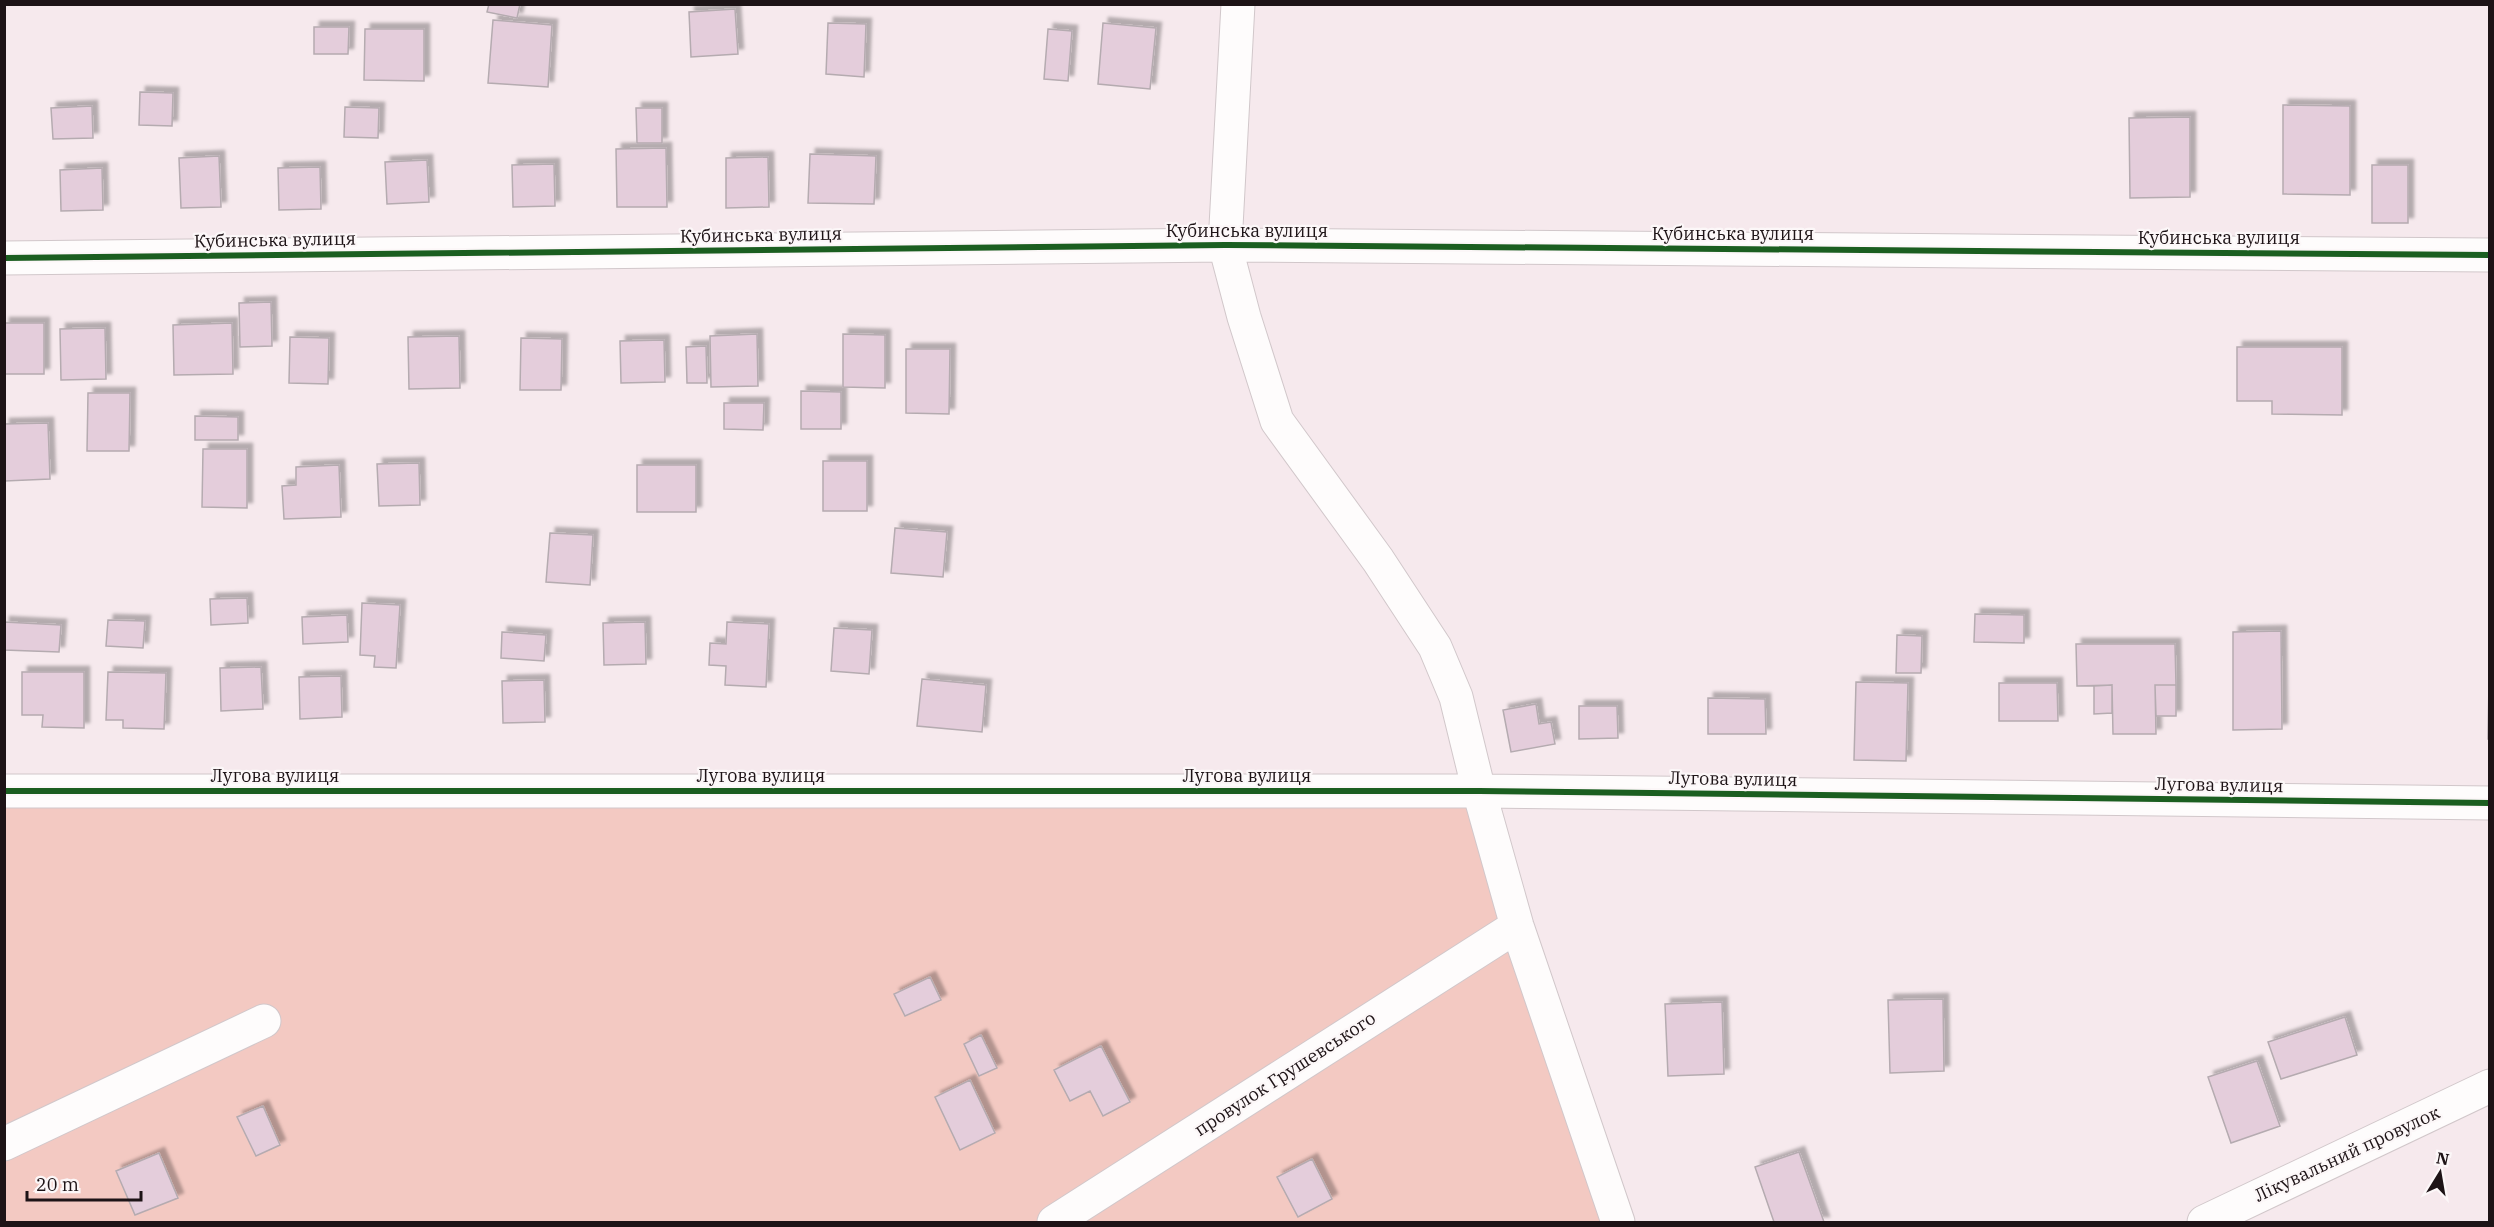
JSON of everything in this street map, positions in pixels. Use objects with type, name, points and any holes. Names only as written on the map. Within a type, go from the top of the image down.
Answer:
[{"type":"street","points":[[1238,4],[1225,245],[1244,317],[1277,421],[1378,560],[1435,647],[1456,697],[1479,791],[1517,926],[1618,1222]]},
{"type":"street","name":"Кубинська вулиця","points":[[4,258],[1225,245],[2490,255]]},
{"type":"street","name":"Лугова вулиця","points":[[4,791],[1479,791],[2490,803]]},
{"type":"street","name":"провулок Грушевського","points":[[1054,1222],[1517,926]]},
{"type":"street","points":[[4,1144],[264,1021]]},
{"type":"street","name":"Лікувальний провулок","points":[[2204,1222],[2490,1086]]},
{"type":"shaded area","points":[[4,791],[1479,791],[1618,1222],[5,1222]]},
{"type":"building","points":[[489,4],[520,4],[517,18],[487,12]]},
{"type":"building","points":[[735,9],[738,54],[691,57],[689,12]]},
{"type":"building","points":[[493,20],[552,25],[548,87],[488,83]]},
{"type":"building","points":[[828,23],[866,24],[864,77],[826,74]]},
{"type":"building","points":[[1103,23],[1156,28],[1150,89],[1098,84]]},
{"type":"building","points":[[314,27],[349,27],[348,54],[314,54]]},
{"type":"building","points":[[365,29],[424,29],[424,81],[364,80]]},
{"type":"building","points":[[1048,29],[1072,31],[1068,81],[1044,79]]},
{"type":"building","points":[[140,92],[173,93],[172,126],[139,125]]},
{"type":"building","points":[[2283,105],[2350,106],[2350,195],[2283,194]]},
{"type":"building","points":[[92,106],[93,138],[53,139],[51,108]]},
{"type":"building","points":[[345,107],[379,108],[378,138],[344,137]]},
{"type":"building","points":[[636,108],[662,108],[662,143],[637,143]]},
{"type":"building","points":[[2190,117],[2190,197],[2130,198],[2129,118]]},
{"type":"building","points":[[666,148],[667,207],[617,207],[616,149]]},
{"type":"building","points":[[810,154],[876,156],[874,204],[808,203]]},
{"type":"building","points":[[219,156],[221,207],[181,208],[179,158]]},
{"type":"building","points":[[768,157],[769,207],[726,208],[726,158]]},
{"type":"building","points":[[427,160],[429,202],[387,204],[385,162]]},
{"type":"building","points":[[554,164],[555,206],[513,207],[512,165]]},
{"type":"building","points":[[2372,165],[2408,165],[2408,223],[2372,223]]},
{"type":"building","points":[[320,167],[321,209],[279,210],[278,168]]},
{"type":"building","points":[[102,168],[103,210],[61,211],[60,170]]},
{"type":"building","points":[[271,302],[272,346],[240,347],[239,303]]},
{"type":"building","points":[[4,323],[44,323],[44,374],[4,374]]},
{"type":"building","points":[[232,323],[233,374],[174,375],[173,325]]},
{"type":"building","points":[[105,328],[106,379],[61,380],[60,329]]},
{"type":"building","points":[[757,334],[758,386],[711,387],[710,336]]},
{"type":"building","points":[[843,334],[885,335],[885,388],[843,387]]},
{"type":"building","points":[[459,336],[460,388],[409,389],[408,337]]},
{"type":"building","points":[[290,337],[329,338],[328,384],[289,383]]},
{"type":"building","points":[[521,338],[562,339],[561,390],[520,390]]},
{"type":"building","points":[[664,340],[665,382],[621,383],[620,341]]},
{"type":"building","points":[[706,346],[707,383],[687,383],[686,347]]},
{"type":"building","points":[[2237,347],[2342,347],[2342,415],[2272,414],[2272,401],[2237,401]]},
{"type":"building","points":[[906,349],[950,349],[949,414],[906,413]]},
{"type":"building","points":[[801,391],[841,392],[841,429],[801,429]]},
{"type":"building","points":[[88,393],[130,393],[129,451],[87,451]]},
{"type":"building","points":[[724,403],[764,403],[763,430],[724,429]]},
{"type":"building","points":[[195,416],[238,417],[238,440],[195,440]]},
{"type":"building","points":[[48,423],[50,479],[5,481],[4,424]]},
{"type":"building","points":[[203,449],[247,449],[247,508],[202,507]]},
{"type":"building","points":[[823,461],[867,461],[867,511],[823,511]]},
{"type":"building","points":[[419,463],[420,505],[379,506],[377,464]]},
{"type":"building","points":[[339,465],[341,517],[284,519],[282,486],[296,485],[296,467]]},
{"type":"building","points":[[637,465],[696,465],[696,512],[637,512]]},
{"type":"building","points":[[895,528],[947,532],[943,577],[891,573]]},
{"type":"building","points":[[550,533],[593,535],[590,585],[546,582]]},
{"type":"building","points":[[247,598],[248,623],[211,625],[210,599]]},
{"type":"building","points":[[362,603],[400,605],[396,668],[374,667],[375,656],[360,655]]},
{"type":"building","points":[[1975,614],[2024,615],[2024,643],[1974,642]]},
{"type":"building","points":[[347,615],[348,642],[303,644],[302,617]]},
{"type":"building","points":[[108,620],[145,621],[143,648],[106,646]]},
{"type":"building","points":[[4,622],[61,625],[59,652],[4,650]]},
{"type":"building","points":[[645,622],[646,664],[604,665],[603,623]]},
{"type":"building","points":[[727,622],[769,624],[766,687],[725,685],[726,666],[709,665],[710,643],[726,644]]},
{"type":"building","points":[[834,628],[872,630],[869,674],[831,671]]},
{"type":"building","points":[[2281,631],[2282,729],[2233,730],[2233,632]]},
{"type":"building","points":[[502,632],[546,635],[544,661],[501,658]]},
{"type":"building","points":[[1897,635],[1922,636],[1921,673],[1896,673]]},
{"type":"building","points":[[2076,644],[2175,644],[2176,685],[2155,685],[2156,734],[2113,734],[2112,685],[2077,686]]},
{"type":"building","points":[[261,667],[263,709],[221,711],[220,668]]},
{"type":"building","points":[[22,672],[84,672],[84,728],[42,727],[43,715],[22,715]]},
{"type":"building","points":[[108,672],[166,673],[164,729],[123,728],[123,720],[106,720]]},
{"type":"building","points":[[341,676],[342,717],[300,719],[299,677]]},
{"type":"building","points":[[922,679],[986,685],[982,732],[917,726]]},
{"type":"building","points":[[544,680],[545,722],[503,723],[502,681]]},
{"type":"building","points":[[1856,682],[1908,683],[1906,761],[1854,760]]},
{"type":"building","points":[[2489,682],[2490,739],[2488,739]]},
{"type":"building","points":[[1999,683],[2057,683],[2058,721],[1999,721]]},
{"type":"building","points":[[2112,685],[2112,713],[2094,714],[2094,686]]},
{"type":"building","points":[[2155,685],[2176,685],[2176,716],[2156,716]]},
{"type":"building","points":[[1708,698],[1765,699],[1766,734],[1708,734]]},
{"type":"building","points":[[1536,704],[1539,724],[1551,722],[1555,744],[1511,752],[1503,710]]},
{"type":"building","points":[[1579,706],[1617,706],[1618,738],[1579,739]]},
{"type":"building","points":[[930,977],[941,1000],[905,1016],[894,994]]},
{"type":"building","points":[[1943,999],[1944,1071],[1890,1073],[1888,1000]]},
{"type":"building","points":[[1722,1002],[1724,1074],[1668,1076],[1665,1004]]},
{"type":"building","points":[[2345,1017],[2357,1055],[2281,1079],[2268,1042]]},
{"type":"building","points":[[981,1035],[997,1068],[979,1076],[964,1044]]},
{"type":"building","points":[[1101,1046],[1130,1102],[1103,1116],[1090,1091],[1070,1101],[1054,1070]]},
{"type":"building","points":[[2257,1061],[2280,1126],[2231,1143],[2208,1077]]},
{"type":"building","points":[[970,1080],[995,1133],[960,1150],[935,1097]]},
{"type":"building","points":[[263,1106],[280,1145],[256,1156],[237,1117]]},
{"type":"building","points":[[1799,1152],[1824,1222],[1774,1222],[1755,1167]]},
{"type":"building","points":[[159,1153],[178,1198],[135,1215],[116,1171]]},
{"type":"building","points":[[1312,1159],[1332,1199],[1298,1217],[1277,1177]]},
{"type":"cycle path","points":[[4,258],[1225,245],[2490,255]]},
{"type":"cycle path","points":[[4,791],[1479,791],[2490,803]]}]
